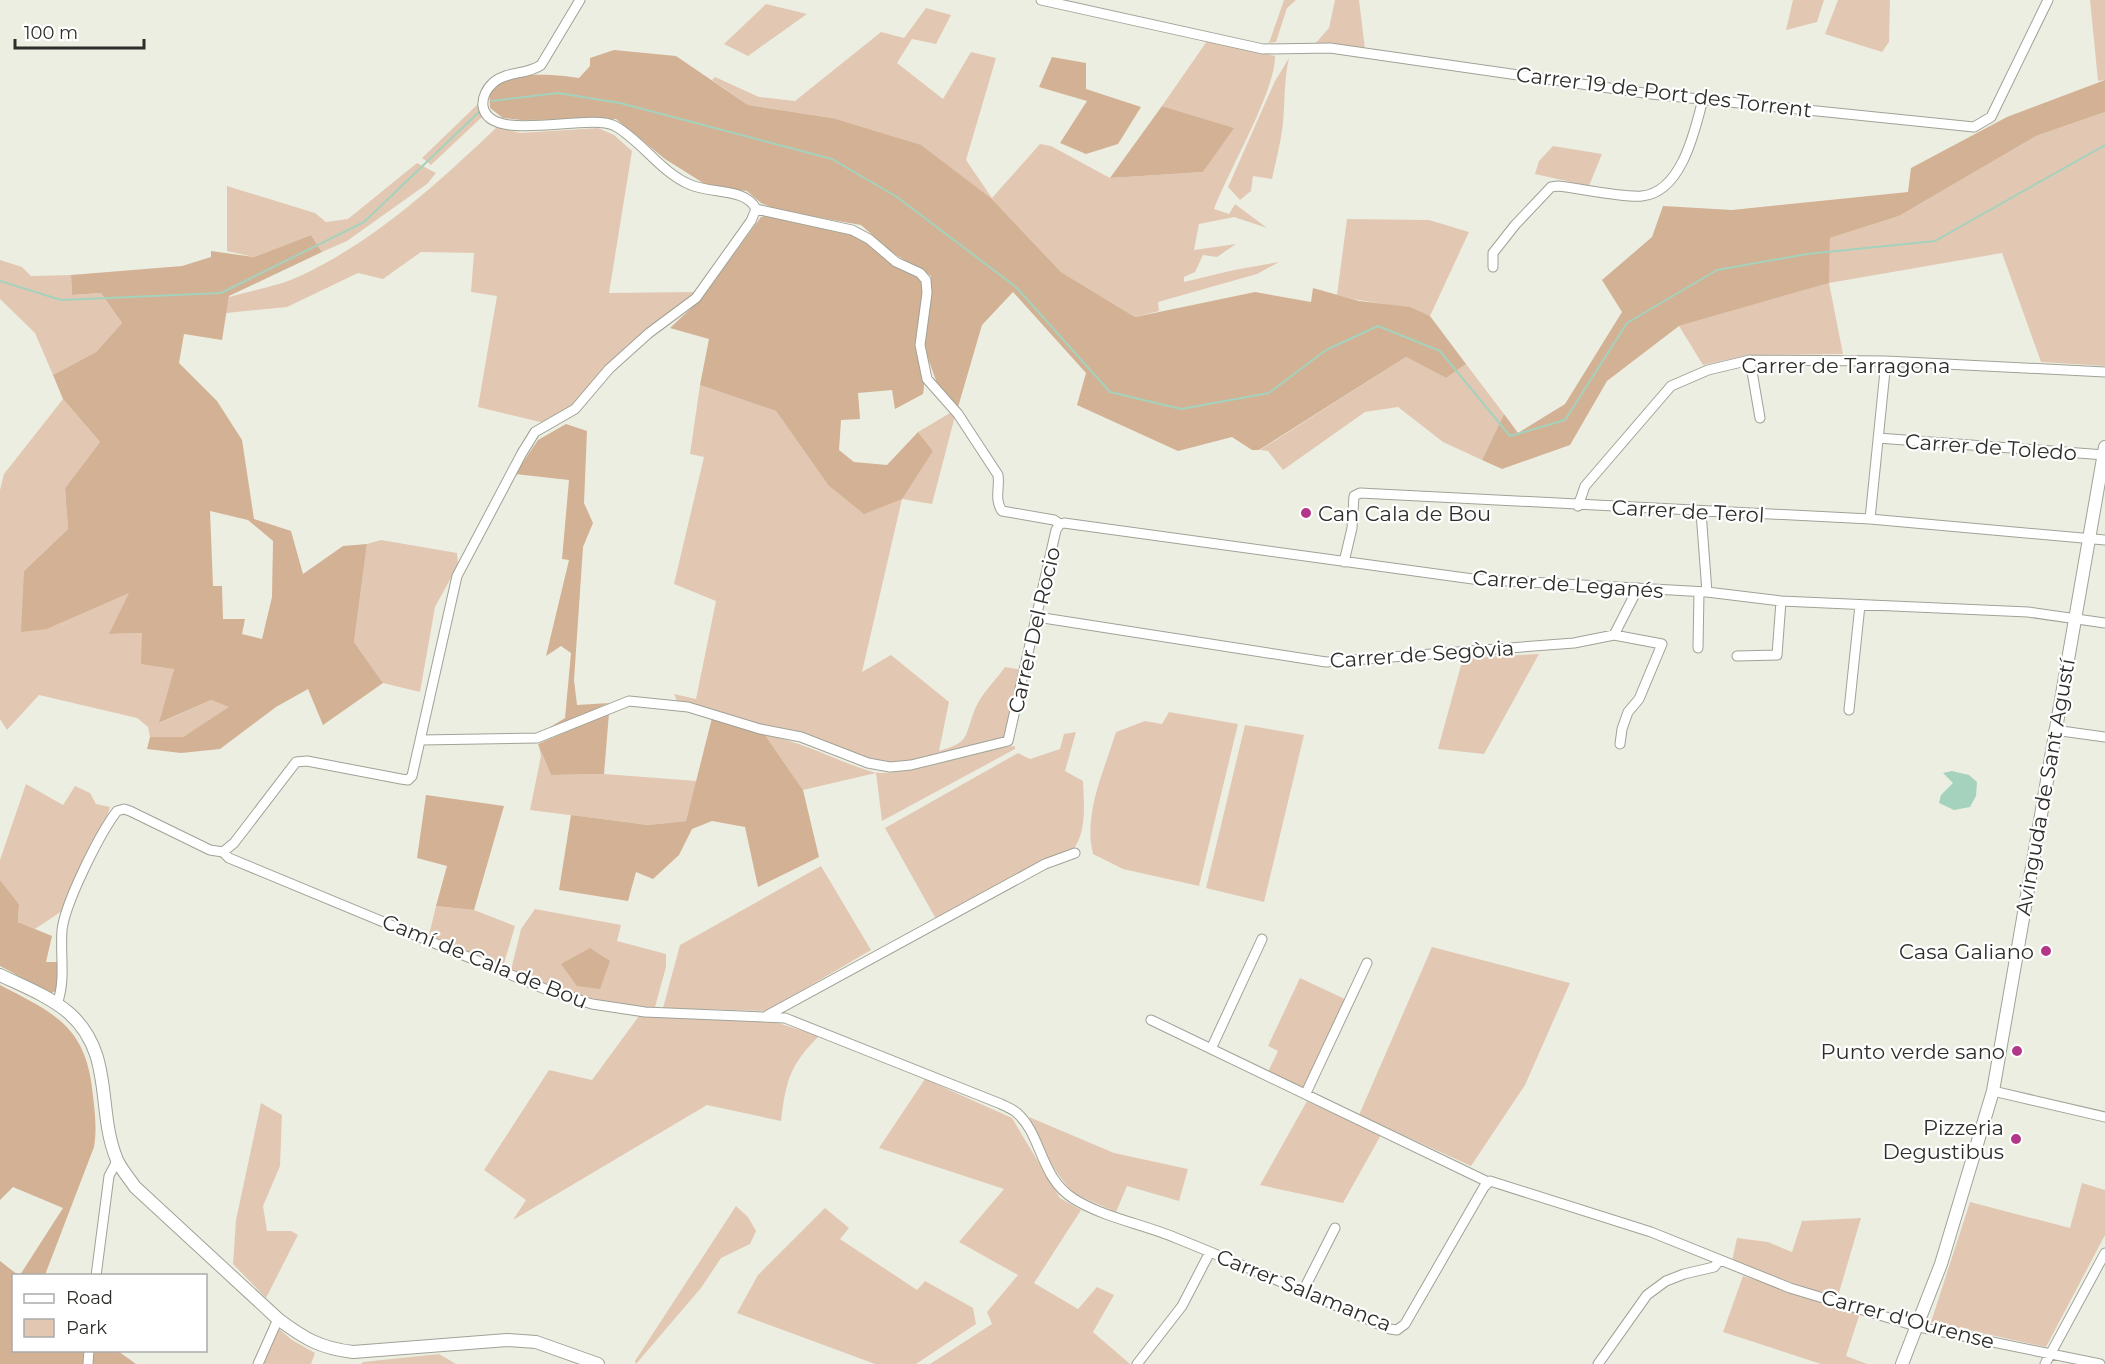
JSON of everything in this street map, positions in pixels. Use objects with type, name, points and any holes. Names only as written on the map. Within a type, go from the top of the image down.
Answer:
[{"type":"street","points":[[223,852],[234,843],[296,762],[307,761],[408,780],[415,769],[457,576],[535,432],[575,409],[609,369],[649,333],[696,298],[751,221],[756,209],[752,201],[743,196],[709,192],[687,184],[659,164],[615,126],[596,122],[517,127],[492,120],[486,114],[483,105],[485,93],[502,77],[531,72],[540,65],[579,0]]},
{"type":"street","name":"Carrer 19 de Port des Torrent","points":[[1041,0],[1263,49],[1330,48],[1651,94],[1974,128],[1991,117],[2048,0]]},
{"type":"street","points":[[1493,267],[1493,253],[1515,225],[1551,187],[1643,196],[1665,185],[1690,150],[1703,99]]},
{"type":"street","name":"Carrer de Leganés","points":[[756,209],[852,230],[869,238],[896,262],[920,273],[926,280],[927,293],[920,345],[927,379],[958,414],[998,475],[999,484],[996,497],[1002,511],[1062,523],[1473,579],[1703,592],[1781,601],[2028,612],[2105,623]]},
{"type":"street","points":[[1750,360],[1760,418]]},
{"type":"street","name":"Carrer de Tarragona","points":[[1578,506],[1585,486],[1671,386],[1708,370],[1750,360],[1886,361],[2105,372]]},
{"type":"street","points":[[1870,519],[1886,361]]},
{"type":"street","name":"Carrer de Toledo","points":[[1878,438],[2104,453]]},
{"type":"street","name":"Avinguda de Sant Agustí","points":[[1902,1364],[1919,1327],[1941,1264],[1993,1091],[2104,453]]},
{"type":"street","name":"Carrer de Terol","points":[[1344,562],[1352,528],[1354,496],[1360,493],[1578,506],[1870,519],[2105,540]]},
{"type":"street","points":[[1698,648],[1703,592],[1701,512]]},
{"type":"street","name":"Carrer Del Rocio","points":[[421,740],[537,738],[629,701],[688,707],[760,729],[801,737],[867,763],[890,767],[912,765],[1008,741],[1062,523]]},
{"type":"street","points":[[1614,635],[1638,588]]},
{"type":"street","points":[[1737,656],[1777,655],[1781,601]]},
{"type":"street","points":[[1849,710],[1860,605]]},
{"type":"street","name":"Carrer de Segòvia","points":[[1037,617],[1326,662],[1574,644],[1614,635],[1662,644],[1639,699],[1628,712],[1620,744]]},
{"type":"street","points":[[2054,730],[2105,737]]},
{"type":"street","name":"Camí de Cala de Bou","points":[[57,1004],[62,985],[62,928],[76,888],[117,811],[124,809],[210,850],[223,852],[229,858],[545,989],[592,1004],[645,1012],[768,1015],[801,1023],[1017,1112],[1026,1123],[1043,1162],[1059,1186],[1074,1199],[1087,1206]]},
{"type":"street","points":[[768,1015],[1045,864],[1075,853]]},
{"type":"street","points":[[1211,1049],[1262,939]]},
{"type":"street","points":[[1306,1093],[1367,963]]},
{"type":"street","points":[[0,975],[57,1004],[80,1026],[100,1063],[110,1134],[117,1161],[135,1187],[278,1319],[304,1339],[328,1349],[353,1352],[507,1340],[536,1342],[598,1364]]},
{"type":"street","points":[[1151,1020],[1488,1182],[1651,1233],[1719,1261],[1714,1267],[1666,1281],[1647,1295],[1598,1364]]},
{"type":"street","points":[[1993,1091],[2105,1118]]},
{"type":"street","points":[[96,1274],[110,1176],[117,1161]]},
{"type":"street","name":"Carrer Salamanca","points":[[1087,1206],[1210,1252],[1390,1329],[1402,1328],[1488,1182]]},
{"type":"street","points":[[1303,1291],[1335,1228]]},
{"type":"street","points":[[1137,1364],[1182,1306],[1210,1252]]},
{"type":"street","points":[[2045,1364],[2105,1253]]},
{"type":"street","name":"Carrer d'Ourense","points":[[1719,1261],[1790,1288],[1919,1327],[2100,1364]]},
{"type":"street","points":[[258,1364],[278,1319]]},
{"type":"green space","points":[[1284,0],[1296,0],[1287,8],[1276,42],[1269,43]]},
{"type":"green space","points":[[1335,0],[1359,0],[1365,49],[1314,45],[1329,28]]},
{"type":"green space","points":[[1793,0],[1824,0],[1817,22],[1786,30]]},
{"type":"green space","points":[[1838,0],[1890,0],[1889,42],[1882,52],[1825,34]]},
{"type":"green space","points":[[2090,0],[2105,0],[2105,80],[2098,81]]},
{"type":"green space","points":[[766,4],[807,14],[748,56],[724,44]]},
{"type":"green space","points":[[926,8],[951,15],[936,44],[912,39],[897,63],[943,99],[971,52],[996,58],[966,160],[992,198],[1040,144],[1051,146],[1110,178],[1203,172],[1233,128],[1162,106],[1207,41],[1275,56],[1268,89],[1260,110],[1214,209],[1229,214],[1235,204],[1267,228],[1234,217],[1199,224],[1194,250],[1236,244],[1217,257],[1203,255],[1195,272],[1184,277],[1184,282],[1279,262],[1257,274],[1158,302],[1159,311],[1135,317],[1061,272],[992,199],[832,118],[748,105],[712,80],[715,77],[759,97],[795,101],[881,32],[904,38]]},
{"type":"green space","points":[[1289,58],[1282,130],[1272,179],[1253,176],[1251,191],[1240,200],[1228,187],[1275,81]]},
{"type":"green space","points":[[479,103],[482,117],[431,165],[422,158]]},
{"type":"green space","points":[[2105,112],[2105,366],[2041,362],[2002,253],[1829,283],[1843,354],[1748,355],[1703,365],[1679,326],[1828,283],[1830,238],[1899,216],[2036,136]]},
{"type":"green space","points":[[497,127],[520,133],[598,128],[614,135],[632,151],[609,293],[695,292],[642,335],[576,403],[552,421],[540,422],[478,407],[497,296],[471,292],[474,253],[421,252],[383,279],[358,273],[287,307],[226,313],[229,297],[292,279],[327,262],[379,229],[428,190]]},
{"type":"green space","points":[[1553,146],[1602,154],[1589,186],[1535,174],[1539,161]]},
{"type":"green space","points":[[417,163],[436,173],[427,184],[347,241],[322,252],[311,235],[254,257],[227,251],[227,186],[315,213],[326,222],[348,219]]},
{"type":"green space","points":[[1347,219],[1429,220],[1469,232],[1430,316],[1407,308],[1337,295]]},
{"type":"green space","points":[[0,260],[22,267],[31,276],[71,275],[72,295],[101,293],[122,323],[96,352],[53,375],[35,333],[0,299]]},
{"type":"green space","points":[[1406,357],[1446,378],[1466,364],[1504,414],[1482,460],[1443,442],[1398,407],[1365,412],[1283,470],[1268,451],[1260,450]]},
{"type":"green space","points":[[700,385],[776,411],[828,485],[933,451],[918,432],[950,413],[955,416],[932,504],[902,499],[862,672],[891,655],[949,702],[939,751],[962,741],[978,703],[1005,667],[1022,670],[1006,738],[918,761],[892,763],[869,761],[761,725],[677,701],[674,694],[696,699],[716,601],[674,584],[704,457],[690,454]]},
{"type":"green space","points":[[63,399],[100,442],[65,488],[68,529],[24,571],[47,629],[130,592],[110,634],[142,633],[174,669],[160,723],[211,700],[230,707],[183,737],[150,737],[148,727],[137,718],[39,695],[7,730],[0,719],[0,490],[4,474]]},
{"type":"green space","points":[[381,540],[457,553],[458,565],[435,607],[420,692],[383,683],[354,642],[367,544]]},
{"type":"green space","points":[[1539,654],[1484,754],[1438,749],[1463,658]]},
{"type":"green space","points":[[1169,712],[1238,724],[1199,886],[1123,869],[1093,854],[1091,824],[1093,808],[1116,732],[1145,721],[1162,724]]},
{"type":"green space","points":[[1245,725],[1304,735],[1264,902],[1206,888]]},
{"type":"green space","points":[[1076,732],[1065,771],[1083,781],[1083,826],[1073,850],[936,919],[885,828],[1018,753],[1030,759],[1060,749],[1064,734]]},
{"type":"green space","points":[[765,735],[793,742],[873,772],[884,773],[917,768],[1003,747],[1015,746],[1015,749],[882,821],[876,773],[803,790]]},
{"type":"green space","points":[[538,744],[551,775],[604,774],[697,781],[686,821],[648,825],[530,810],[541,756]]},
{"type":"green space","points":[[26,784],[63,805],[75,786],[90,793],[96,804],[110,807],[101,836],[62,911],[35,929],[18,922],[19,904],[0,880],[0,860]]},
{"type":"green space","points":[[821,866],[871,950],[767,1011],[663,1008],[680,945]]},
{"type":"green space","points":[[436,906],[474,910],[515,926],[503,967],[429,935]]},
{"type":"green space","points":[[535,909],[621,925],[617,941],[666,954],[666,967],[655,1007],[649,1010],[595,999],[562,990],[511,970],[521,929]]},
{"type":"green space","points":[[1432,947],[1570,983],[1525,1085],[1471,1166],[1359,1115]]},
{"type":"green space","points":[[1300,978],[1347,1000],[1304,1089],[1268,1072],[1278,1051],[1268,1046]]},
{"type":"green space","points":[[639,1016],[778,1023],[819,1036],[809,1046],[791,1074],[781,1121],[707,1105],[513,1220],[526,1200],[484,1170],[549,1070],[592,1080]]},
{"type":"green space","points":[[925,1079],[1012,1118],[1060,1198],[1081,1210],[1034,1283],[1078,1309],[1097,1287],[1114,1295],[1093,1332],[1130,1364],[930,1364],[992,1324],[987,1312],[1018,1275],[959,1242],[1004,1189],[879,1148]]},
{"type":"green space","points":[[1307,1101],[1381,1135],[1343,1203],[1260,1185]]},
{"type":"green space","points":[[261,1103],[282,1115],[280,1166],[263,1206],[267,1231],[291,1231],[298,1235],[266,1298],[233,1264],[236,1220]]},
{"type":"green space","points":[[1029,1117],[1114,1153],[1188,1169],[1179,1201],[1127,1186],[1116,1212],[1072,1193],[1047,1159]]},
{"type":"green space","points":[[2082,1183],[2105,1190],[2105,1235],[2046,1347],[1931,1322],[1970,1202],[2070,1228]]},
{"type":"green space","points":[[736,1206],[748,1217],[756,1231],[750,1244],[721,1258],[701,1288],[636,1364],[635,1361]]},
{"type":"green space","points":[[825,1208],[849,1228],[840,1239],[917,1290],[925,1281],[973,1308],[976,1324],[916,1364],[875,1364],[737,1313],[758,1275]]},
{"type":"green space","points":[[1861,1218],[1838,1296],[1809,1289],[1732,1261],[1737,1238],[1768,1242],[1792,1252],[1802,1221]]},
{"type":"green space","points":[[1743,1276],[1860,1313],[1846,1356],[1867,1364],[1821,1364],[1723,1332]]},
{"type":"green space","points":[[278,1328],[292,1340],[315,1353],[311,1364],[261,1364]]},
{"type":"green space","points":[[439,1354],[456,1364],[361,1364],[363,1362]]},
{"type":"shaded area","points":[[614,50],[676,56],[748,105],[832,118],[921,145],[992,199],[1061,272],[1135,317],[1255,292],[1311,302],[1313,288],[1359,301],[1410,307],[1430,316],[1466,364],[1446,378],[1406,357],[1259,450],[1252,450],[1232,437],[1178,451],[1077,405],[1086,373],[1013,292],[982,325],[958,407],[939,389],[924,347],[931,276],[893,253],[861,225],[781,211],[761,203],[747,191],[708,186],[665,159],[616,119],[521,120],[503,118],[490,108],[490,94],[505,80],[530,75],[579,78],[590,66],[590,58]]},
{"type":"shaded area","points":[[1052,57],[1086,63],[1086,89],[1141,107],[1118,144],[1086,154],[1060,143],[1087,101],[1039,87]]},
{"type":"shaded area","points":[[2105,80],[2105,112],[2036,136],[1899,216],[1830,238],[1829,283],[1679,326],[1607,381],[1570,445],[1502,469],[1482,460],[1504,414],[1518,433],[1565,404],[1622,312],[1602,280],[1652,237],[1663,206],[1732,210],[1908,192],[1911,168],[2007,117]]},
{"type":"shaded area","points":[[1162,106],[1234,128],[1203,172],[1110,178]]},
{"type":"shaded area","points":[[768,215],[790,222],[851,233],[865,241],[893,265],[914,274],[922,284],[923,303],[918,334],[923,372],[923,394],[895,409],[892,390],[858,393],[860,419],[841,420],[839,450],[854,462],[887,465],[918,432],[933,451],[902,499],[864,514],[828,485],[776,411],[700,385],[709,339],[670,328],[701,299],[761,217]]},
{"type":"shaded area","points":[[311,235],[322,252],[229,296],[222,340],[184,334],[179,363],[217,401],[242,440],[254,519],[291,531],[303,574],[343,546],[367,544],[354,642],[383,683],[323,725],[308,689],[276,707],[220,749],[181,753],[147,749],[150,737],[183,737],[229,707],[211,700],[159,723],[174,669],[141,664],[142,633],[109,634],[129,593],[47,629],[21,632],[24,571],[68,529],[65,488],[100,442],[63,399],[53,375],[96,352],[122,323],[101,293],[72,295],[71,275],[182,266],[211,257],[211,251],[254,257]],"holes":[[[210,511],[248,520],[273,541],[272,597],[262,639],[242,634],[245,619],[223,619],[222,586],[213,586]]]},
{"type":"shaded area","points":[[566,424],[587,431],[584,503],[593,523],[583,547],[574,680],[577,705],[609,703],[539,734],[565,718],[571,653],[561,646],[546,656],[569,560],[562,559],[569,480],[515,474],[538,440]]},
{"type":"shaded area","points":[[609,713],[604,774],[551,775],[538,744]]},
{"type":"shaded area","points":[[712,718],[765,735],[803,790],[819,857],[758,887],[745,827],[712,821],[692,829],[679,855],[653,879],[636,872],[628,901],[559,890],[571,815],[648,825],[686,821]]},
{"type":"shaded area","points":[[1952,771],[1969,775],[1977,782],[1976,796],[1970,807],[1954,810],[1939,803],[1941,795],[1953,783],[1943,773]]},
{"type":"shaded area","points":[[426,795],[504,806],[474,910],[436,906],[447,866],[417,858]]},
{"type":"shaded area","points":[[0,880],[19,904],[18,922],[52,936],[46,962],[58,962],[57,991],[51,993],[0,966]]},
{"type":"shaded area","points":[[590,948],[610,961],[600,989],[577,986],[561,964]]},
{"type":"shaded area","points":[[0,985],[52,1015],[76,1038],[90,1073],[95,1134],[94,1147],[45,1274],[21,1274],[63,1208],[13,1187],[0,1200]]},
{"type":"shaded area","points":[[0,1261],[17,1274],[12,1274],[12,1352],[119,1352],[136,1364],[0,1364]]},
{"type":"waterway","points":[[492,101],[558,93],[620,103],[832,159],[897,197],[1016,287],[1110,392],[1181,409],[1269,393],[1326,350],[1378,326],[1440,351],[1510,436],[1565,420],[1627,323],[1717,270],[1807,254],[1935,241],[2105,145]]},
{"type":"waterway","points":[[0,281],[61,300],[221,293],[364,222],[480,111]]},
{"type":"place","name":"Can Cala de Bou","points":[[1306,513]]},
{"type":"place","name":"Casa Galiano","points":[[2046,951]]},
{"type":"place","name":"Punto verde sano","points":[[2017,1051]]},
{"type":"place","name":"Pizzeria Degustibus","points":[[2016,1139]]}]
